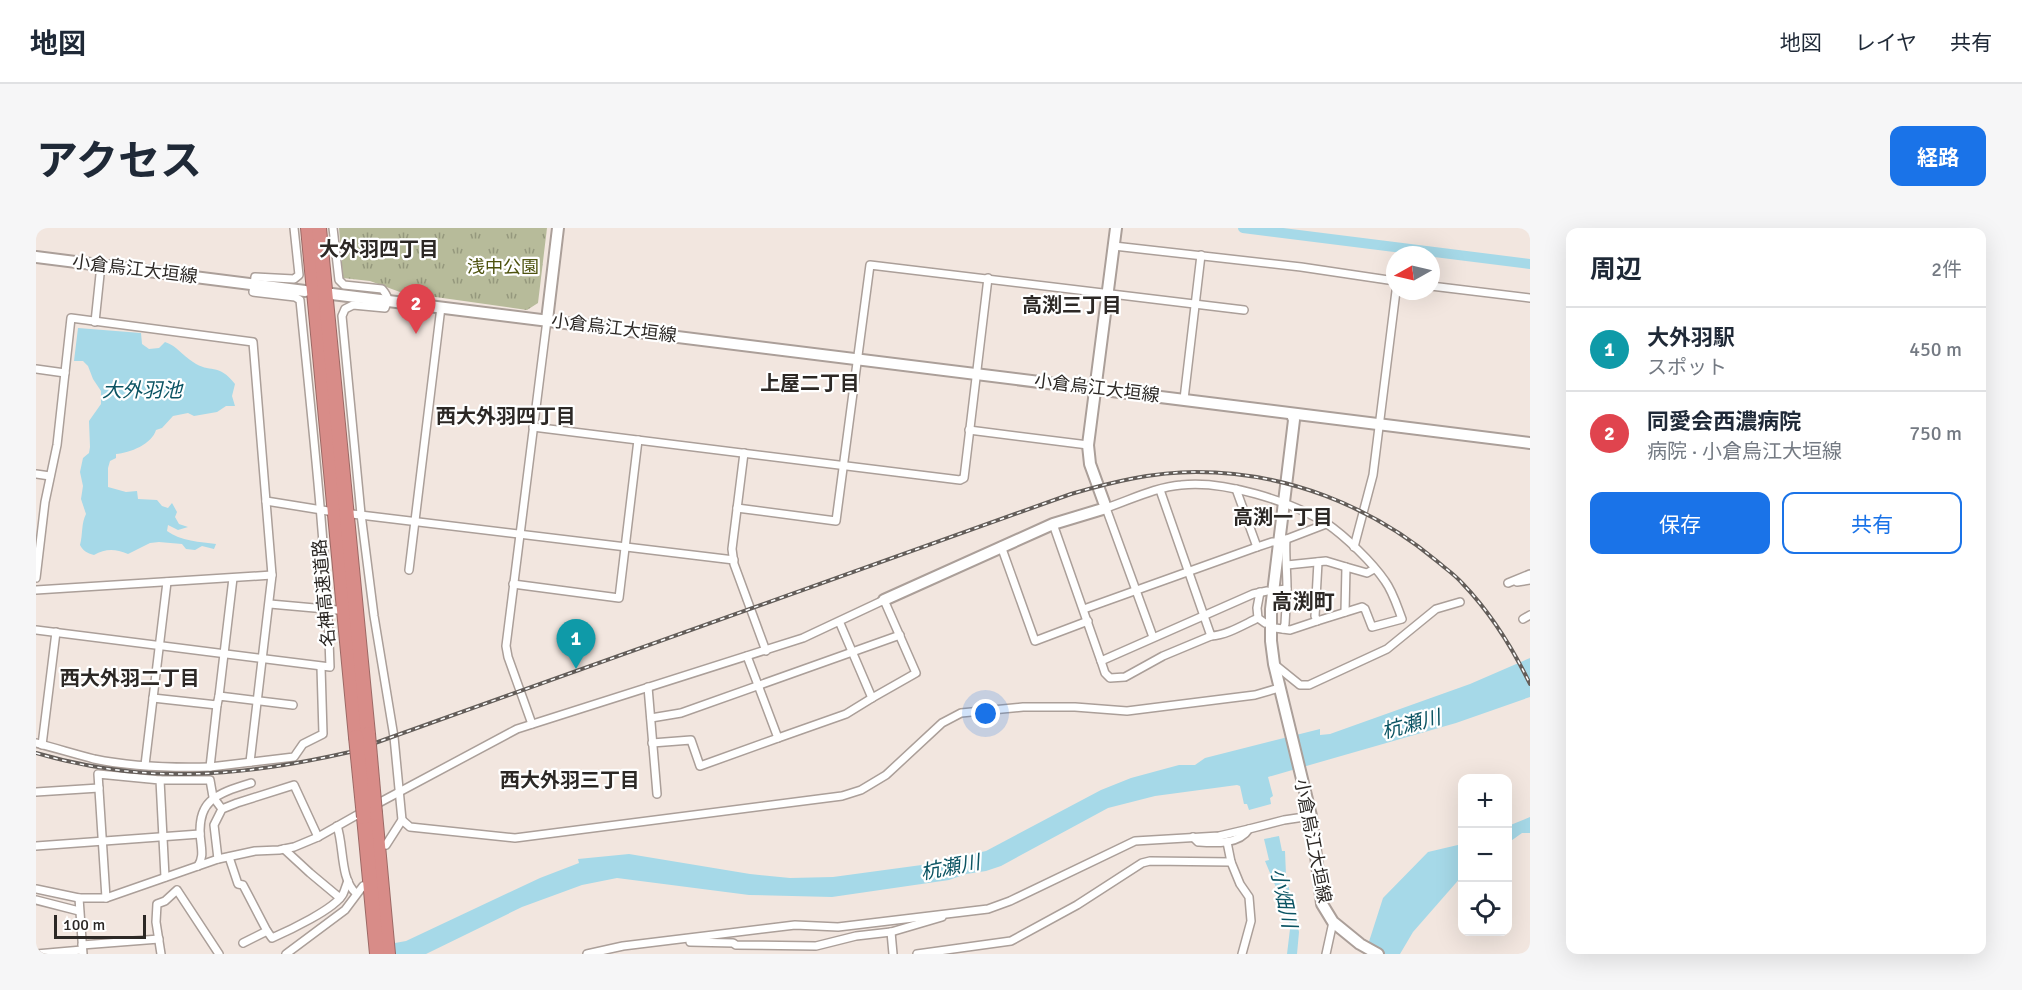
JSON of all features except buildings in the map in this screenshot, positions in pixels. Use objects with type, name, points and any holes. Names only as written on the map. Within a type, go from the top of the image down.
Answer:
[{"type":"highway","name":"名神高速道路","points":[[308,228],[380,922],[388,954]]},
{"type":"highway","name":"名神高速道路","points":[[320,228],[362,736]]},
{"type":"highway","name":"名神高速道路","points":[[377,954],[380,922]]},
{"type":"main road","points":[[547,320],[558,228]]},
{"type":"main road","points":[[884,600],[1053,524],[1106,508],[1090,464],[1088,445],[1116,228]]},
{"type":"main road","name":"小倉烏江大垣線","points":[[36,257],[305,291]]},
{"type":"main road","name":"小倉烏江大垣線","points":[[332,294],[1184,399],[1292,415],[1294,420],[1283,504],[1282,541],[1271,609],[1271,641],[1280,692],[1310,812],[1322,904],[1332,922],[1378,954]]},
{"type":"main road","points":[[1292,415],[1530,443]]},
{"type":"street","points":[[36,630],[330,667],[324,511],[300,300],[295,297],[253,292],[255,277],[294,279],[299,275],[294,228]]},
{"type":"street","points":[[333,228],[339,280],[345,285],[382,289],[388,295],[385,308],[353,305],[345,309],[342,316],[361,514],[391,722],[402,820],[386,845]]},
{"type":"street","points":[[1114,243],[1386,280]]},
{"type":"street","points":[[1184,399],[1201,255]]},
{"type":"street","points":[[95,322],[101,265]]},
{"type":"street","points":[[737,508],[836,521],[870,265],[1244,310]]},
{"type":"street","points":[[533,427],[960,480],[964,478],[988,278]]},
{"type":"street","points":[[1440,287],[1530,298]]},
{"type":"street","points":[[1354,547],[1373,476],[1395,300]]},
{"type":"street","points":[[409,570],[441,307]]},
{"type":"street","points":[[36,578],[50,476],[57,445],[71,318],[253,342],[273,575],[250,762]]},
{"type":"street","points":[[532,724],[506,646],[547,320]]},
{"type":"street","points":[[36,369],[65,373]]},
{"type":"street","points":[[969,430],[1088,445]]},
{"type":"street","points":[[513,584],[619,598],[638,440]]},
{"type":"street","points":[[744,453],[732,549],[766,651]]},
{"type":"street","points":[[36,474],[50,476]]},
{"type":"street","points":[[1153,637],[1106,508],[1180,485],[1203,484],[1236,489],[1283,504],[1326,524],[1354,547],[1374,569],[1390,590],[1402,618],[1372,627],[1365,609],[1362,608],[1290,630],[1279,629],[1285,624],[1287,589],[1287,565],[1282,541]]},
{"type":"street","points":[[1236,489],[1257,547]]},
{"type":"street","points":[[1160,490],[1210,636]]},
{"type":"street","points":[[266,501],[324,511]]},
{"type":"street","points":[[352,514],[734,560]]},
{"type":"street","points":[[1053,524],[1105,673],[1110,678],[1125,677],[1163,656],[1210,636],[1222,636],[1233,628],[1261,621],[1257,608],[1264,592],[1204,615],[1101,661]]},
{"type":"street","points":[[1084,609],[1326,524]]},
{"type":"street","points":[[1001,546],[1035,641],[1088,621]]},
{"type":"street","points":[[1287,565],[1326,561],[1367,573],[1374,569]]},
{"type":"street","points":[[1317,621],[1315,616],[1318,562]]},
{"type":"street","points":[[1345,612],[1346,567]]},
{"type":"street","points":[[1530,574],[1508,583],[1530,580]]},
{"type":"street","points":[[36,590],[273,575]]},
{"type":"street","points":[[210,767],[233,578]]},
{"type":"street","points":[[145,765],[166,582]]},
{"type":"street","points":[[1278,590],[1287,589]]},
{"type":"street","points":[[36,889],[79,898],[106,898],[229,856],[284,849],[318,837],[499,738],[532,724],[803,638],[884,600],[916,673],[846,714],[700,766],[691,740],[652,743]]},
{"type":"street","points":[[1275,664],[1300,685],[1310,685],[1387,649],[1436,609],[1460,602]]},
{"type":"street","points":[[270,603],[337,610]]},
{"type":"street","points":[[363,614],[374,616]]},
{"type":"street","points":[[838,621],[872,698]]},
{"type":"street","points":[[56,632],[39,744],[96,759],[171,768],[210,767],[294,757],[303,744],[323,734],[321,667]]},
{"type":"street","points":[[651,718],[681,713],[900,635]]},
{"type":"street","points":[[747,656],[778,738]]},
{"type":"street","points":[[648,687],[657,794]]},
{"type":"street","points":[[402,820],[410,827],[515,838],[842,796],[861,790],[886,775],[942,723],[961,713],[1023,707],[1074,706],[1127,711],[1280,692]]},
{"type":"street","points":[[219,696],[293,705]]},
{"type":"street","points":[[153,698],[217,705]]},
{"type":"street","points":[[106,898],[98,774],[160,780],[210,780],[214,797],[222,809]]},
{"type":"street","points":[[160,780],[165,877]]},
{"type":"street","points":[[198,866],[202,856],[198,826],[205,807],[214,797],[225,791],[251,783]]},
{"type":"street","points":[[215,861],[214,825],[222,809],[294,784],[318,837]]},
{"type":"street","points":[[36,792],[99,788]]},
{"type":"street","points":[[587,954],[624,946],[795,925],[838,927],[988,909],[1010,901],[1135,841],[1219,836],[1310,812]]},
{"type":"street","points":[[338,826],[348,880],[356,893]]},
{"type":"street","points":[[1193,837],[1198,842],[1227,842],[1247,833],[1249,829]]},
{"type":"street","points":[[36,846],[200,834]]},
{"type":"street","points":[[1227,842],[1231,862],[1240,884],[1249,897],[1251,921],[1242,954]]},
{"type":"street","points":[[284,849],[340,898]]},
{"type":"street","points":[[229,856],[238,884],[243,885],[272,938],[291,930],[333,905],[340,898],[348,880]]},
{"type":"street","points":[[917,954],[1011,940],[1077,905],[1142,863],[1150,861],[1231,862]]},
{"type":"street","points":[[173,874],[177,890],[219,954]]},
{"type":"street","points":[[286,954],[345,909],[363,886]]},
{"type":"street","points":[[161,954],[156,922],[157,904],[165,901],[177,890]]},
{"type":"street","points":[[79,898],[82,950]]},
{"type":"street","points":[[36,900],[79,911]]},
{"type":"street","points":[[686,939],[692,942],[736,945],[816,946],[856,936],[891,932],[950,913]]},
{"type":"street","points":[[1326,954],[1332,922]]},
{"type":"street","points":[[243,943],[267,931]]},
{"type":"street","points":[[891,932],[893,954]]},
{"type":"street","points":[[36,954],[159,939]]},
{"type":"street","points":[[816,946],[817,954]]},
{"type":"green space","name":"浅中公園","points":[[339,228],[547,228],[538,303],[527,310],[400,292],[370,281],[343,278]]},
{"type":"water","name":"大外羽池","points":[[78,328],[141,333],[142,344],[149,349],[159,348],[165,342],[199,365],[224,373],[235,384],[232,396],[235,406],[226,406],[217,412],[194,416],[188,413],[173,416],[162,428],[156,430],[150,440],[134,450],[116,454],[116,458],[110,461],[108,468],[108,487],[126,492],[137,491],[138,499],[157,500],[162,506],[168,508],[172,503],[177,512],[175,517],[179,524],[188,527],[178,530],[168,525],[167,531],[184,539],[216,544],[214,549],[202,546],[195,550],[186,549],[182,544],[159,542],[150,543],[128,554],[110,550],[94,555],[81,547],[86,514],[81,499],[83,486],[80,472],[83,458],[89,453],[89,421],[101,404],[101,391],[88,366],[83,361],[74,361]]},
{"type":"water","name":"杭瀬川","points":[[1530,658],[1530,697],[1456,723],[1268,777],[1273,796],[1270,798],[1271,804],[1249,810],[1247,804],[1244,804],[1240,786],[1237,785],[1155,796],[1108,808],[1001,866],[986,871],[966,874],[949,880],[832,897],[749,895],[617,878],[582,885],[522,907],[426,954],[374,954],[540,878],[579,863],[578,859],[629,854],[750,874],[790,878],[833,877],[929,864],[986,851],[1101,790],[1131,778],[1179,765],[1195,765],[1205,758],[1320,729],[1320,735],[1330,734],[1470,684]]},
{"type":"water","points":[[1530,817],[1530,833],[1522,833],[1512,840],[1512,824]]},
{"type":"water","name":"小畑川","points":[[1279,836],[1282,851],[1285,851],[1286,875],[1299,932],[1297,954],[1287,954],[1290,929],[1288,916],[1265,861],[1269,860],[1264,839]]},
{"type":"water","points":[[1458,845],[1458,881],[1413,932],[1400,954],[1365,954],[1383,898],[1428,852]]},
{"type":"waterway","points":[[1243,228],[1530,264]]},
{"type":"railway","points":[[36,753],[116,770],[193,774],[270,767],[350,752],[1071,494],[1133,479],[1180,472],[1229,474],[1294,485],[1355,508],[1384,524],[1438,562],[1472,594],[1500,630],[1530,684]]},
{"type":"place","name":"同愛会西濃病院","points":[[416,334]]},
{"type":"place","name":"大外羽駅","points":[[576,669]]},
{"type":"district","name":"大外羽四丁目","points":[[379,249]]},
{"type":"district","name":"高渕三丁目","points":[[1072,305]]},
{"type":"district","name":"上屋二丁目","points":[[810,383]]},
{"type":"district","name":"西大外羽四丁目","points":[[506,416]]},
{"type":"district","name":"高渕一丁目","points":[[1283,517]]},
{"type":"district","name":"高渕町","points":[[1303,602]]},
{"type":"district","name":"西大外羽二丁目","points":[[130,678]]},
{"type":"district","name":"西大外羽三丁目","points":[[570,780]]}]
